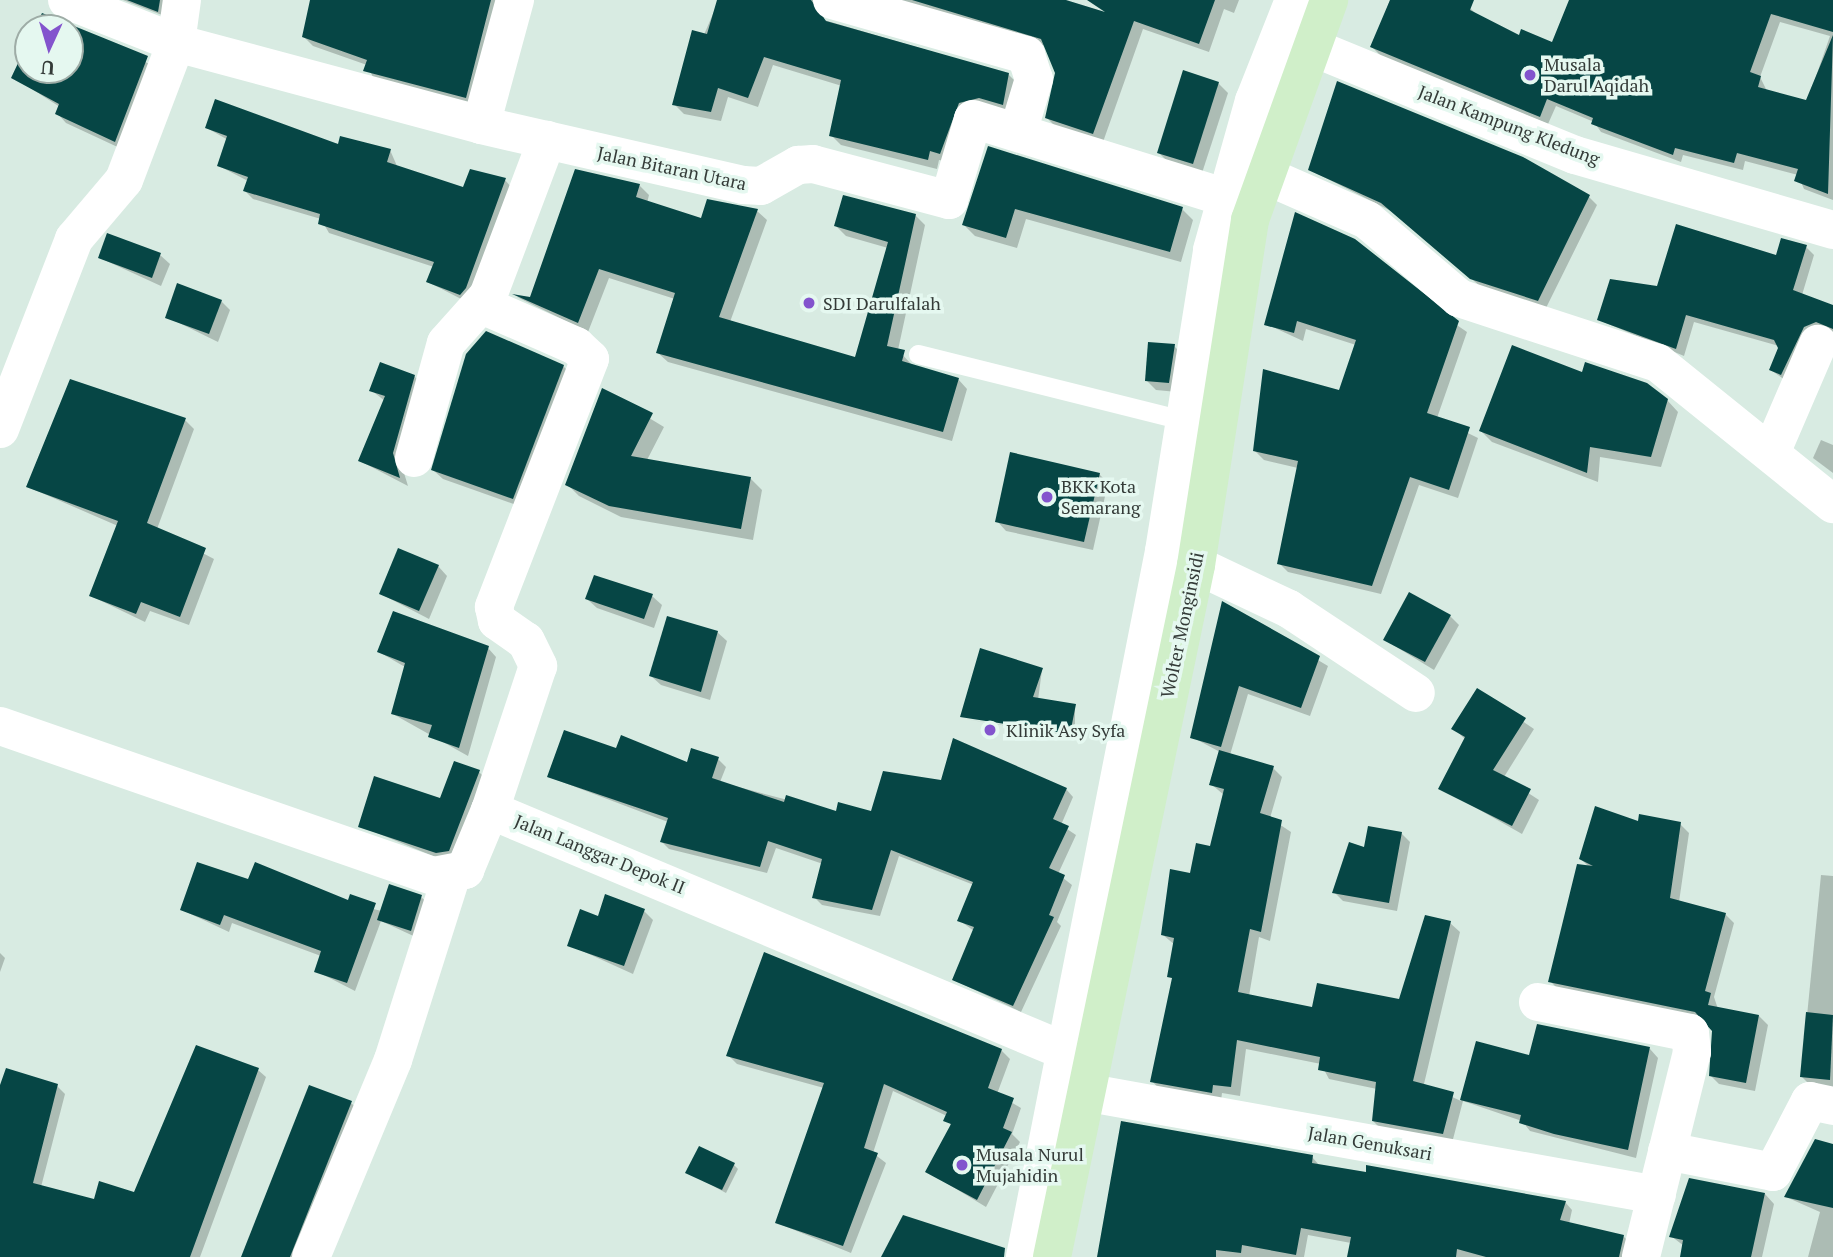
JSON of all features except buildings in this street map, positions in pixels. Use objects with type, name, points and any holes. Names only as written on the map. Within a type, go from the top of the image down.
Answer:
[{"type":"main road","name":"Wolter Monginsidi","points":[[1048,1234],[1084,1092],[1196,565],[1189,422],[1264,175],[1308,46],[1329,0]]},
{"type":"street","name":"Jalan Bitaran Utara","points":[[67,0],[176,43],[481,125],[743,185],[761,186],[798,164],[813,164],[945,201],[973,119],[1201,190]]},
{"type":"street","points":[[0,429],[75,239],[124,180],[176,43],[182,0]]},
{"type":"street","points":[[481,125],[515,0]]},
{"type":"street","points":[[832,0],[1026,55],[1034,79],[1018,132]]},
{"type":"street","name":"Wolter Monginsidi","points":[[1025,1257],[1048,1234],[1067,1052],[1189,422],[1201,190],[1294,0]]},
{"type":"street","name":"Jalan Kampung Kledung","points":[[1308,46],[1574,155],[1833,230]]},
{"type":"street","points":[[414,458],[446,343],[464,317],[482,305],[547,140]]},
{"type":"street","points":[[1264,175],[1367,220],[1459,298],[1658,363],[1833,504]]},
{"type":"street","points":[[0,726],[451,877],[465,870],[491,810],[538,666],[526,641],[497,621],[494,607],[590,359],[576,346],[482,305]]},
{"type":"street","points":[[1771,453],[1818,344]]},
{"type":"street","points":[[1196,565],[1289,609],[1416,693]]},
{"type":"street","name":"Jalan Langgar Depok II","points":[[491,810],[1067,1052]]},
{"type":"street","points":[[311,1257],[393,1060],[451,877]]},
{"type":"street","points":[[1538,1002],[1690,1033],[1692,1052],[1641,1257]]},
{"type":"street","name":"Jalan Genuksari","points":[[1084,1092],[1657,1195]]},
{"type":"street","points":[[1667,1150],[1773,1172],[1811,1101],[1833,1106]]},
{"type":"lane","points":[[918,354],[1143,414],[1189,422]]},
{"type":"place","name":"Musala Darul Aqidah","points":[[1530,75]]},
{"type":"place","name":"SDI Darulfalah","points":[[809,303]]},
{"type":"place","name":"BKK Kota Semarang","points":[[1047,497]]},
{"type":"place","name":"Klinik Asy Syfa","points":[[990,730]]},
{"type":"place","name":"Musala Nurul Mujahidin","points":[[962,1165]]}]
